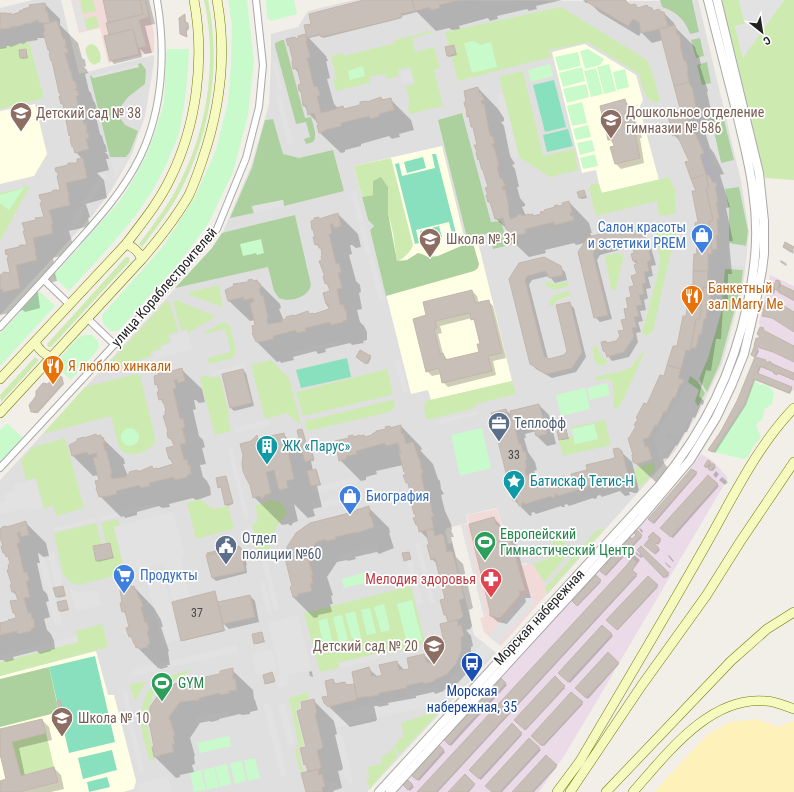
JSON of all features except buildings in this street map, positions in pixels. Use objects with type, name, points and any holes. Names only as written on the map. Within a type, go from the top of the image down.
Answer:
[{"type":"main road","points":[[0,380],[126,244],[144,220],[170,179],[187,136],[193,110],[200,57],[198,22],[194,0]]},
{"type":"main road","points":[[0,413],[142,259],[161,236],[188,195],[196,179],[208,145],[218,105],[221,74],[220,24],[217,0]]},
{"type":"main road","points":[[126,244],[139,252],[142,259]]},
{"type":"main road","points":[[35,342],[44,354],[51,357]]},
{"type":"main road","points":[[558,792],[580,761],[704,549],[731,499],[758,455],[784,418],[794,408]]},
{"type":"main road","points":[[570,792],[642,685],[706,596],[740,542],[794,462]]},
{"type":"main road","points":[[606,792],[731,661],[767,630],[794,612]]},
{"type":"main road","points":[[633,792],[686,735],[704,720],[731,705],[747,701],[765,700],[794,710]]},
{"type":"street","points":[[0,327],[105,211],[140,157],[151,128],[160,86],[162,53],[161,22],[157,0]]},
{"type":"street","name":"улица Кораблестроителей","points":[[0,468],[164,291],[217,228],[246,158],[259,107],[263,65],[256,0]]},
{"type":"street","name":"Морская набережная","points":[[379,792],[671,472],[711,409],[729,372],[738,344],[753,278],[757,242],[756,224],[754,191],[748,162],[708,0]]},
{"type":"street","name":"Морская набережная","points":[[390,792],[640,519],[678,475],[708,434],[732,384],[744,354],[759,292],[764,254],[764,221],[761,182],[755,150],[717,0]]},
{"type":"street","points":[[44,280],[70,305]]},
{"type":"street","points":[[87,318],[114,344]]},
{"type":"shaded area","points":[[33,0],[61,0],[79,74],[154,55],[154,63],[145,116],[132,154],[111,191],[92,216],[0,315],[0,8]]},
{"type":"shaded area","points":[[71,0],[146,0],[154,33],[154,52],[108,63],[100,28],[79,33]]},
{"type":"shaded area","points":[[79,0],[86,29],[79,31],[72,2]]},
{"type":"shaded area","points":[[354,0],[698,0],[741,181],[749,232],[743,286],[722,364],[698,414],[674,452],[547,595],[545,588],[526,563],[518,565],[510,531],[502,524],[497,508],[466,515],[468,523],[447,528],[445,531],[448,544],[452,543],[474,635],[496,653],[367,792],[0,792],[0,480],[212,248],[223,232],[251,166],[269,104],[271,34],[298,27],[308,11]]},
{"type":"shaded area","points":[[739,0],[784,0],[743,58],[735,26],[745,24]]},
{"type":"shaded area","name":"Дошкольное отделение гимназии № 586","points":[[585,44],[636,75],[643,100],[640,110],[659,180],[601,193],[596,170],[582,173],[552,52]]},
{"type":"shaded area","points":[[276,61],[283,90],[279,91],[272,63]]},
{"type":"shaded area","points":[[138,64],[139,67],[93,78],[92,76]]},
{"type":"shaded area","points":[[411,70],[413,81],[403,83],[400,72]]},
{"type":"shaded area","points":[[503,92],[519,157],[513,159],[496,94]]},
{"type":"shaded area","points":[[281,97],[293,143],[288,144],[277,98]]},
{"type":"shaded area","name":"Детский сад № 38","points":[[35,104],[47,154],[34,176],[0,184],[0,111]]},
{"type":"shaded area","points":[[711,119],[721,163],[714,165],[704,121]]},
{"type":"shaded area","points":[[706,145],[716,182],[713,183],[712,179],[706,176],[700,155],[701,146]]},
{"type":"shaded area","name":"Школа № 31","points":[[442,146],[465,241],[477,238],[512,381],[431,400],[428,390],[411,394],[370,230],[374,226],[368,220],[354,166]]},
{"type":"shaded area","points":[[127,158],[115,179],[111,159]]},
{"type":"shaded area","points":[[102,173],[107,176],[69,237],[63,234]]},
{"type":"shaded area","points":[[355,190],[364,222],[359,223],[350,191]]},
{"type":"shaded area","points":[[283,200],[284,206],[254,213],[252,206]]},
{"type":"shaded area","points":[[364,224],[372,254],[367,255],[359,226]]},
{"type":"shaded area","points":[[729,244],[746,246],[744,266],[727,265]]},
{"type":"shaded area","points":[[373,256],[384,300],[379,301],[368,258]]},
{"type":"shaded area","points":[[770,275],[794,286],[794,390],[789,393],[754,379],[745,404],[713,452],[708,450],[721,431],[737,401],[752,365],[754,357],[751,355],[760,327],[759,323]]},
{"type":"shaded area","points":[[187,331],[192,349],[125,368],[125,366],[154,357],[153,353],[162,350],[162,346],[173,343],[171,336]]},
{"type":"shaded area","points":[[339,340],[340,344],[292,356],[291,352]]},
{"type":"shaded area","points":[[400,360],[408,392],[403,393],[395,361]]},
{"type":"shaded area","points":[[245,363],[246,367],[213,376],[212,372]]},
{"type":"shaded area","points":[[687,384],[698,391],[693,401],[697,407],[678,437],[668,432],[665,436],[674,442],[660,462],[654,439]]},
{"type":"shaded area","points":[[478,411],[478,414],[440,424],[439,420]]},
{"type":"shaded area","points":[[268,420],[270,425],[235,433],[234,428]]},
{"type":"shaded area","points":[[232,448],[249,518],[245,519],[228,449]]},
{"type":"shaded area","points":[[701,454],[713,461],[728,478],[564,756],[539,792],[396,792],[682,480]]},
{"type":"shaded area","points":[[354,477],[356,483],[313,494],[312,488]]},
{"type":"shaded area","points":[[35,479],[42,508],[32,510],[31,507],[0,514],[0,503],[6,501],[4,494],[14,491],[13,485]]},
{"type":"shaded area","points":[[353,495],[354,500],[314,510],[313,505]]},
{"type":"shaded area","points":[[155,503],[156,507],[101,521],[100,517]]},
{"type":"shaded area","points":[[497,509],[502,526],[509,533],[518,565],[533,564],[543,580],[547,594],[501,646],[484,632],[480,618],[484,617],[461,525],[469,524],[467,515]]},
{"type":"shaded area","points":[[173,512],[184,552],[181,561],[190,597],[172,601],[164,563],[125,571],[114,527]]},
{"type":"shaded area","points":[[95,518],[96,522],[53,532],[52,529]]},
{"type":"shaded area","points":[[465,524],[487,616],[484,617],[461,525]]},
{"type":"shaded area","points":[[252,526],[256,543],[250,545],[246,528]]},
{"type":"shaded area","points":[[420,542],[435,603],[430,604],[415,543]]},
{"type":"shaded area","points":[[378,546],[379,552],[340,561],[339,555]]},
{"type":"shaded area","points":[[54,552],[63,586],[56,587],[48,553]]},
{"type":"shaded area","points":[[44,555],[62,624],[55,626],[38,557]]},
{"type":"shaded area","points":[[267,561],[279,610],[274,611],[262,562]]},
{"type":"shaded area","points":[[412,561],[423,603],[417,604],[407,562]]},
{"type":"shaded area","points":[[162,570],[180,639],[163,644],[145,574]]},
{"type":"shaded area","points":[[264,581],[272,612],[267,613],[259,582]]},
{"type":"shaded area","points":[[69,588],[79,592],[96,590],[101,605],[76,611]]},
{"type":"shaded area","points":[[531,594],[535,604],[498,644],[488,636],[523,596]]},
{"type":"shaded area","points":[[298,615],[311,670],[287,675],[289,685],[278,688],[275,676],[280,675],[268,623]]},
{"type":"shaded area","points":[[77,636],[78,642],[0,662],[0,656]]},
{"type":"shaded area","points":[[483,642],[493,651],[449,701],[335,728],[332,714],[407,696],[406,691],[425,686],[426,689],[435,686],[440,691]]},
{"type":"shaded area","points":[[237,645],[238,652],[133,676],[131,670]]},
{"type":"shaded area","points":[[272,649],[277,670],[257,675],[252,654]]},
{"type":"shaded area","name":"Школа № 10","points":[[96,651],[108,695],[114,695],[136,781],[134,789],[123,792],[0,792],[0,676]]},
{"type":"shaded area","points":[[380,653],[381,658],[340,668],[339,663]]},
{"type":"shaded area","points":[[127,692],[144,772],[139,773],[122,693]]},
{"type":"shaded area","points":[[270,703],[287,776],[281,777],[263,704]]},
{"type":"shaded area","points":[[285,703],[295,744],[288,745],[278,705]]},
{"type":"shaded area","points":[[228,711],[229,717],[197,725],[196,718]]},
{"type":"shaded area","points":[[342,734],[353,782],[350,784],[344,777],[335,735]]},
{"type":"shaded area","points":[[168,776],[172,792],[134,792],[138,790],[137,784]]},
{"type":"shaded area","points":[[336,781],[344,792],[328,792],[327,783]]},
{"type":"green space","points":[[93,0],[96,11],[83,14],[80,1]]},
{"type":"green space","points":[[204,0],[208,0],[214,47],[211,95],[207,119],[193,164],[179,194],[159,225],[142,247],[139,244],[160,216],[178,186],[188,165],[203,119],[210,71],[208,23]]},
{"type":"green space","points":[[228,0],[247,0],[254,63],[248,115],[233,172],[208,224],[178,264],[118,331],[110,331],[103,323],[102,315],[162,248],[194,199],[216,150],[228,102],[231,65],[232,25]]},
{"type":"green space","points":[[266,0],[294,0],[297,14],[271,21],[267,17]]},
{"type":"green space","points":[[660,0],[692,0],[699,32],[690,34],[680,17],[672,11],[662,7]]},
{"type":"green space","points":[[721,0],[739,0],[745,24],[735,26],[743,57],[784,0],[794,0],[794,180],[765,178]]},
{"type":"green space","points":[[561,7],[647,60],[660,101],[656,103],[646,95],[639,74],[588,42],[549,50],[551,57],[458,81],[445,32]]},
{"type":"green space","points":[[96,16],[99,27],[87,30],[84,19]]},
{"type":"green space","points":[[431,31],[431,33],[412,38],[415,52],[434,47],[440,68],[434,70],[443,106],[409,114],[408,107],[410,105],[406,86],[415,84],[410,67],[398,70],[399,76],[386,79],[385,74],[369,77],[370,83],[336,91],[333,79],[336,78],[331,56],[343,53],[344,56],[396,43],[395,40]]},
{"type":"green space","points":[[700,38],[704,56],[696,58],[691,40]]},
{"type":"green space","points":[[284,40],[305,118],[311,117],[314,126],[315,137],[313,142],[306,144],[304,139],[310,137],[306,122],[296,124],[275,46],[275,43]]},
{"type":"green space","points":[[474,41],[481,45],[491,42],[497,67],[472,73],[464,43]]},
{"type":"green space","points":[[29,42],[44,98],[0,109],[0,48]]},
{"type":"green space","points":[[92,44],[98,49],[101,57],[100,62],[94,65],[89,61],[85,50],[88,45]]},
{"type":"green space","points":[[167,49],[189,49],[185,102],[176,141],[162,173],[140,210],[69,291],[53,276],[119,202],[145,158],[164,103]]},
{"type":"green space","points":[[588,49],[604,59],[600,65],[585,69],[580,51]]},
{"type":"green space","points":[[578,52],[581,66],[559,71],[555,57]]},
{"type":"green space","points":[[707,62],[711,83],[702,85],[697,65]]},
{"type":"green space","points":[[141,63],[146,70],[145,84],[128,97],[122,105],[120,118],[125,125],[138,131],[130,152],[126,157],[110,157],[90,76],[93,78],[138,67],[138,64]]},
{"type":"green space","points":[[550,64],[553,76],[531,82],[528,70]]},
{"type":"green space","points":[[609,64],[616,91],[604,94],[597,67]]},
{"type":"green space","points":[[363,66],[365,76],[350,80],[348,71]]},
{"type":"green space","points":[[582,67],[585,81],[563,87],[559,73]]},
{"type":"green space","points":[[596,68],[603,94],[591,97],[584,71]]},
{"type":"green space","points":[[625,69],[629,87],[617,90],[613,72]]},
{"type":"green space","points":[[523,71],[543,156],[574,149],[578,170],[550,177],[519,157],[499,77]]},
{"type":"green space","points":[[554,80],[566,127],[545,132],[533,85]]},
{"type":"green space","points":[[586,84],[589,97],[567,103],[563,89]]},
{"type":"green space","points":[[582,102],[587,123],[572,126],[567,106]]},
{"type":"green space","points":[[462,113],[491,222],[501,221],[506,239],[516,237],[518,243],[493,249],[489,233],[467,238],[438,120]]},
{"type":"green space","points":[[723,116],[734,160],[721,163],[711,119]]},
{"type":"green space","points":[[273,119],[283,154],[299,158],[333,150],[344,191],[284,206],[283,200],[252,207],[254,213],[230,218],[252,168],[265,120]]},
{"type":"green space","points":[[588,125],[591,137],[576,140],[573,129]]},
{"type":"green space","points":[[568,129],[573,146],[547,152],[543,135]]},
{"type":"green space","points":[[592,140],[595,151],[580,155],[577,143]]},
{"type":"green space","points":[[432,154],[436,154],[456,233],[452,234],[449,222],[416,230],[419,243],[415,244],[395,164],[399,163],[402,176],[435,168]]},
{"type":"green space","points":[[595,154],[598,166],[583,169],[580,158]]},
{"type":"green space","points":[[423,157],[426,168],[407,173],[404,162]]},
{"type":"green space","points":[[391,158],[413,245],[407,255],[397,262],[393,233],[388,213],[388,187],[373,195],[362,197],[354,166]]},
{"type":"green space","points":[[381,177],[388,187],[388,213],[397,261],[407,260],[418,253],[428,257],[438,256],[468,243],[473,243],[479,264],[478,268],[474,271],[386,296],[370,230],[374,226],[368,220],[362,197],[373,195],[373,181]]},
{"type":"green space","points":[[669,177],[675,190],[676,213],[663,216],[659,215],[657,201],[596,216],[589,189],[591,184],[599,184],[602,193]]},
{"type":"green space","points":[[30,186],[0,241],[0,193]]},
{"type":"green space","points":[[739,187],[748,231],[746,246],[729,243],[729,210],[725,189]]},
{"type":"green space","points":[[24,188],[9,210],[0,203],[0,195]]},
{"type":"green space","points":[[295,215],[311,285],[310,289],[303,296],[288,300],[279,298],[274,291],[268,267],[175,288],[212,248],[222,233]]},
{"type":"green space","points":[[665,224],[673,227],[677,235],[674,248],[670,255],[653,331],[647,336],[642,333],[659,269],[660,259],[654,229]]},
{"type":"green space","points":[[439,226],[442,237],[423,241],[420,231]]},
{"type":"green space","points":[[261,239],[264,253],[243,256],[240,244]]},
{"type":"green space","points":[[617,253],[623,255],[623,258],[616,289],[613,290],[611,288],[605,256]]},
{"type":"green space","points":[[126,257],[129,257],[130,261],[51,347],[48,347],[47,344]]},
{"type":"green space","points":[[725,269],[743,270],[741,286],[720,363],[707,392],[699,379],[708,358],[721,313]]},
{"type":"green space","points":[[547,281],[552,284],[568,281],[569,285],[560,289],[550,289],[545,284]]},
{"type":"green space","points":[[219,285],[223,307],[189,295],[190,292]]},
{"type":"green space","points":[[39,291],[55,306],[0,366],[0,334]]},
{"type":"green space","points":[[568,291],[571,295],[556,301],[553,306],[549,304],[553,296]]},
{"type":"green space","points":[[177,300],[214,316],[214,318],[188,333],[187,329],[181,331],[173,301]]},
{"type":"green space","points":[[166,301],[170,302],[178,332],[168,335],[170,342],[160,346],[161,349],[151,352],[151,356],[99,374]]},
{"type":"green space","points":[[225,322],[230,326],[236,351],[233,358],[209,364],[207,358],[231,352],[225,329],[201,335]]},
{"type":"green space","points":[[84,335],[92,335],[98,341],[99,347],[71,380],[54,365],[77,339]]},
{"type":"green space","points":[[597,346],[600,354],[607,361],[605,365],[598,365],[595,362],[592,348]]},
{"type":"green space","points":[[646,349],[623,400],[617,409],[614,408],[612,381],[605,379],[596,381],[595,377],[622,371],[631,367]]},
{"type":"green space","points":[[35,357],[39,360],[1,402],[0,395]]},
{"type":"green space","points":[[347,358],[351,377],[301,388],[296,370]]},
{"type":"green space","points":[[271,360],[289,378],[301,425],[287,413],[265,419],[251,365]]},
{"type":"green space","points":[[387,369],[393,394],[303,416],[296,392]]},
{"type":"green space","points":[[137,374],[140,376],[155,437],[152,447],[135,454],[125,453],[121,450],[116,439],[111,416],[43,434],[85,387]]},
{"type":"green space","points":[[203,376],[213,378],[220,377],[229,414],[228,417],[231,431],[215,435],[200,379]]},
{"type":"green space","points":[[690,376],[697,381],[705,393],[698,406],[695,401],[699,390],[688,382]]},
{"type":"green space","points":[[754,380],[760,385],[763,384],[770,387],[774,393],[772,404],[764,410],[763,418],[756,425],[760,439],[754,445],[748,457],[744,459],[714,452],[746,404]]},
{"type":"green space","points":[[512,381],[516,394],[476,404],[475,408],[427,420],[424,408],[426,401]]},
{"type":"green space","points":[[607,383],[610,395],[590,400],[587,388]]},
{"type":"green space","points":[[585,388],[590,409],[561,416],[556,395]]},
{"type":"green space","points":[[392,400],[394,401],[395,407],[390,412],[308,431],[305,424],[306,421]]},
{"type":"green space","points":[[605,420],[611,445],[563,456],[559,440],[573,436],[575,444],[598,439],[594,424],[572,429],[571,427]]},
{"type":"green space","points":[[7,423],[24,439],[0,463],[0,430]]},
{"type":"green space","points":[[594,424],[598,439],[575,444],[572,429]]},
{"type":"green space","points":[[130,428],[136,431],[139,437],[136,443],[130,446],[124,443],[121,437],[124,431]]},
{"type":"green space","points":[[482,428],[491,468],[460,476],[451,435]]},
{"type":"green space","points":[[65,438],[84,508],[56,516],[53,505],[44,509],[36,478],[26,480],[21,460],[33,447]]},
{"type":"green space","points":[[654,462],[655,470],[641,487],[637,484],[634,468]]},
{"type":"green space","points":[[200,499],[213,509],[228,506],[234,529],[196,539],[187,503]]},
{"type":"green space","points":[[270,500],[281,502],[288,513],[274,531],[268,552],[260,553],[254,547],[257,545],[252,526],[258,520],[255,506]]},
{"type":"green space","points":[[118,519],[120,526],[114,527],[125,573],[79,585],[70,582],[63,574],[54,533],[96,523],[102,544],[106,543],[101,523]]},
{"type":"green space","points":[[605,528],[582,554],[579,550],[597,530]]},
{"type":"green space","points":[[564,539],[566,547],[571,551],[544,582],[533,564],[548,559],[548,556],[555,554],[552,542]]},
{"type":"green space","points":[[577,552],[581,555],[547,594],[545,588]]},
{"type":"green space","points":[[367,572],[369,582],[344,588],[342,579]]},
{"type":"green space","points":[[411,586],[424,639],[420,646],[388,654],[387,651],[338,663],[339,668],[320,672],[304,613]]},
{"type":"green space","points":[[412,600],[422,640],[407,643],[397,604]]},
{"type":"green space","points":[[384,604],[390,630],[381,632],[374,607]]},
{"type":"green space","points":[[370,608],[376,633],[367,635],[361,610]]},
{"type":"green space","points":[[355,611],[361,637],[352,639],[345,614]]},
{"type":"green space","points":[[342,615],[348,640],[339,642],[333,617]]},
{"type":"green space","points":[[327,618],[333,644],[324,646],[318,621]]},
{"type":"green space","points":[[102,624],[108,647],[0,676],[0,662],[78,642],[76,631]]},
{"type":"green space","points":[[95,656],[115,742],[69,753],[49,667]]},
{"type":"green space","points":[[49,667],[59,712],[0,727],[0,679]]},
{"type":"green space","points":[[194,669],[154,692],[146,718],[154,759],[150,762],[143,737],[140,715],[147,692],[162,678]]},
{"type":"green space","points":[[141,682],[146,682],[135,701],[130,686]]},
{"type":"green space","points":[[308,692],[309,699],[298,702],[300,708],[295,710],[304,745],[298,747],[303,771],[300,772],[295,752],[298,742],[289,698]]},
{"type":"green space","points":[[441,710],[399,755],[395,745],[398,740],[404,737],[401,723]]},
{"type":"green space","points":[[46,733],[54,767],[21,776],[12,742]]},
{"type":"green space","points":[[229,736],[231,746],[200,753],[197,743]]},
{"type":"green space","points":[[394,747],[397,757],[370,789],[366,780],[369,779],[368,767],[381,764],[381,757],[388,754]]},
{"type":"green space","points":[[112,750],[117,770],[83,779],[78,758]]},
{"type":"green space","points":[[255,758],[260,778],[248,781],[244,760]]},
{"type":"green space","points":[[242,761],[246,781],[235,784],[230,763]]},
{"type":"green space","points":[[227,764],[231,784],[220,787],[215,767]]},
{"type":"green space","points":[[214,767],[219,787],[207,790],[203,770]]},
{"type":"green space","points":[[201,770],[206,790],[194,792],[190,773]]},
{"type":"green space","points":[[107,777],[110,787],[89,792],[87,782]]},
{"type":"sand","points":[[757,719],[778,727],[794,721],[794,792],[654,792],[708,734],[731,722]]},
{"type":"place","name":"Детский сад № 38","points":[[21,132]]},
{"type":"place","name":"Дошкольное отделение гимназии № 586","points":[[611,140]]},
{"type":"place","name":"Салон красоты и эстетики PREM","points":[[702,254]]},
{"type":"place","name":"Школа № 31","points":[[430,258]]},
{"type":"place","name":"Банкетный зал Marry Me","points":[[692,316]]},
{"type":"place","name":"Я люблю хинкали","points":[[53,386]]},
{"type":"place","name":"Теплофф","points":[[499,442]]},
{"type":"place","name":"ЖК «Парус»","points":[[267,466]]},
{"type":"place","name":"Батискаф Тетис-Н","points":[[514,500]]},
{"type":"place","name":"Биография","points":[[350,516]]},
{"type":"place","name":"Европейский Гимнастический Центр","points":[[485,562]]},
{"type":"place","name":"Отдел полиции №60","points":[[226,566]]},
{"type":"place","name":"Продукты","points":[[124,594]]},
{"type":"place","name":"Мелодия здоровья","points":[[491,598]]},
{"type":"place","name":"Детский сад № 20","points":[[434,666]]},
{"type":"place","name":"Морская набережная, 35","points":[[472,682]]},
{"type":"place","name":"GYM","points":[[162,702]]},
{"type":"place","name":"Школа № 10","points":[[62,738]]}]
